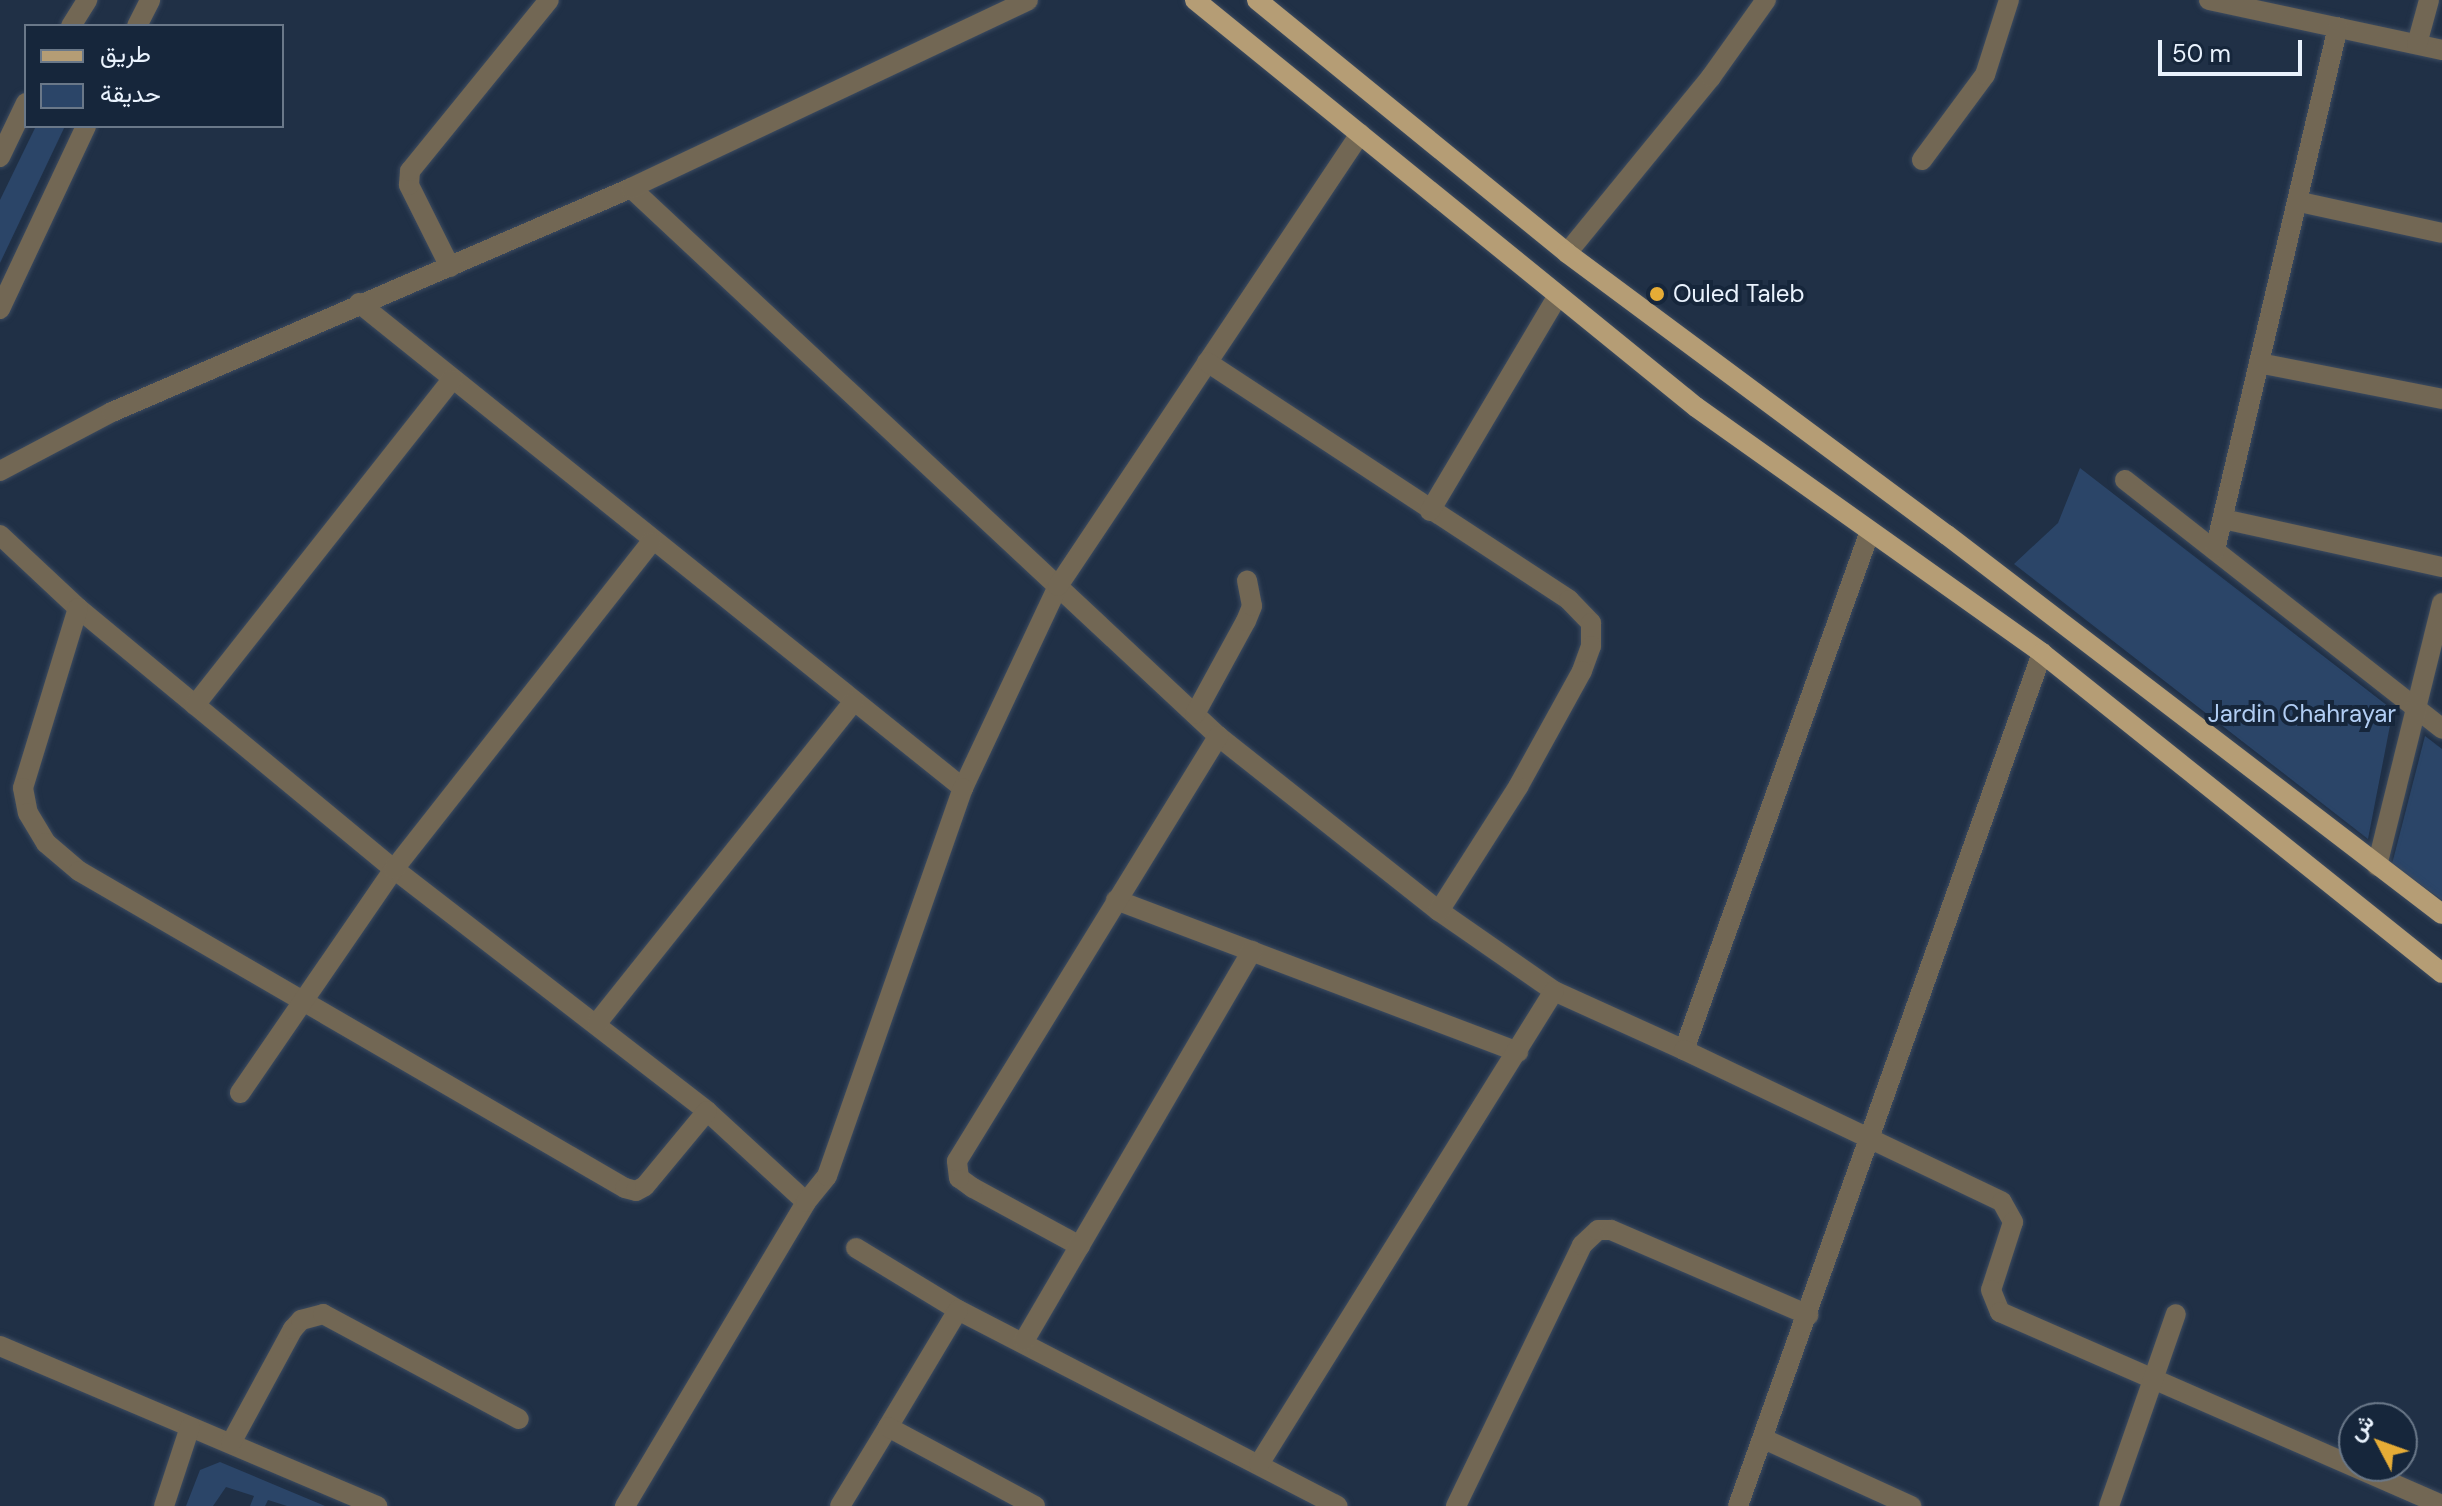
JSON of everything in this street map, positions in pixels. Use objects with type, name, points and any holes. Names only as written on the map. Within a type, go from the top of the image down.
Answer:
[{"type":"main road","points":[[1195,0],[1696,407],[2042,653],[2442,973]]},
{"type":"main road","points":[[1257,0],[1567,253],[1947,535],[2442,914]]},
{"type":"street","points":[[72,24],[87,0]]},
{"type":"street","points":[[138,24],[150,0]]},
{"type":"street","points":[[450,267],[409,185],[410,171],[549,0]]},
{"type":"street","points":[[0,471],[112,412],[631,188],[1028,0]]},
{"type":"street","points":[[1567,253],[1711,77],[1766,0]]},
{"type":"street","points":[[1922,160],[1985,75],[2009,0]]},
{"type":"street","points":[[2209,0],[2442,50]]},
{"type":"street","points":[[2417,44],[2429,0]]},
{"type":"street","points":[[2215,550],[2300,202],[2338,27]]},
{"type":"street","points":[[0,157],[24,107]]},
{"type":"street","points":[[0,309],[85,128]]},
{"type":"street","points":[[625,1506],[806,1202],[827,1176],[963,788],[1058,586],[1360,134]]},
{"type":"street","points":[[631,188],[1218,736],[1439,911],[1554,991],[1684,1050],[2008,1208],[2013,1222],[1991,1290],[2000,1312],[2152,1381],[2442,1505]]},
{"type":"street","points":[[2300,202],[2442,233]]},
{"type":"street","points":[[1430,511],[1557,297]]},
{"type":"street","points":[[359,303],[651,542],[963,788]]},
{"type":"street","points":[[1207,362],[1569,600],[1591,623],[1591,646],[1582,671],[1518,787],[1439,911]]},
{"type":"street","points":[[2259,363],[2442,399]]},
{"type":"street","points":[[195,705],[452,380]]},
{"type":"street","points":[[2125,480],[2442,729]]},
{"type":"street","points":[[2223,519],[2442,567]]},
{"type":"street","points":[[1684,1050],[1870,531]]},
{"type":"street","points":[[0,535],[78,608],[394,869],[707,1111],[806,1202]]},
{"type":"street","points":[[240,1093],[394,869],[651,542]]},
{"type":"street","points":[[1195,714],[1252,606],[1247,580]]},
{"type":"street","points":[[2377,866],[2442,603]]},
{"type":"street","points":[[78,608],[23,788],[28,813],[46,843],[79,871],[636,1191],[707,1111]]},
{"type":"street","points":[[1738,1506],[2042,653]]},
{"type":"street","points":[[597,1023],[854,701]]},
{"type":"street","points":[[1080,1246],[973,1188],[959,1178],[957,1161],[1218,736]]},
{"type":"street","points":[[1116,900],[1518,1052]]},
{"type":"street","points":[[1024,1341],[1252,951]]},
{"type":"street","points":[[1259,1464],[1554,991]]},
{"type":"street","points":[[1456,1506],[1582,1245],[1598,1230],[1611,1230],[1808,1315]]},
{"type":"street","points":[[856,1248],[958,1310],[1024,1341],[1336,1506]]},
{"type":"street","points":[[840,1506],[958,1310]]},
{"type":"street","points":[[231,1443],[293,1329],[301,1320],[323,1314],[519,1419]]},
{"type":"street","points":[[2109,1506],[2176,1314]]},
{"type":"street","points":[[0,1346],[377,1506]]},
{"type":"street","points":[[164,1506],[190,1427]]},
{"type":"street","points":[[888,1427],[1035,1506]]},
{"type":"street","points":[[1764,1439],[1911,1506]]},
{"type":"green space","points":[[35,128],[64,128],[0,263],[0,200]]},
{"type":"green space","name":"Jardin Chahrayar","points":[[2080,468],[2393,710],[2368,839],[2014,564],[2058,523]]},
{"type":"green space","points":[[2425,736],[2442,749],[2442,900],[2392,864]]},
{"type":"green space","points":[[220,1462],[325,1506],[287,1506],[268,1500],[265,1506],[250,1506],[254,1496],[226,1487],[213,1506],[186,1506],[200,1470]]},
{"type":"place","name":"Ouled Taleb","points":[[1657,294]]}]
